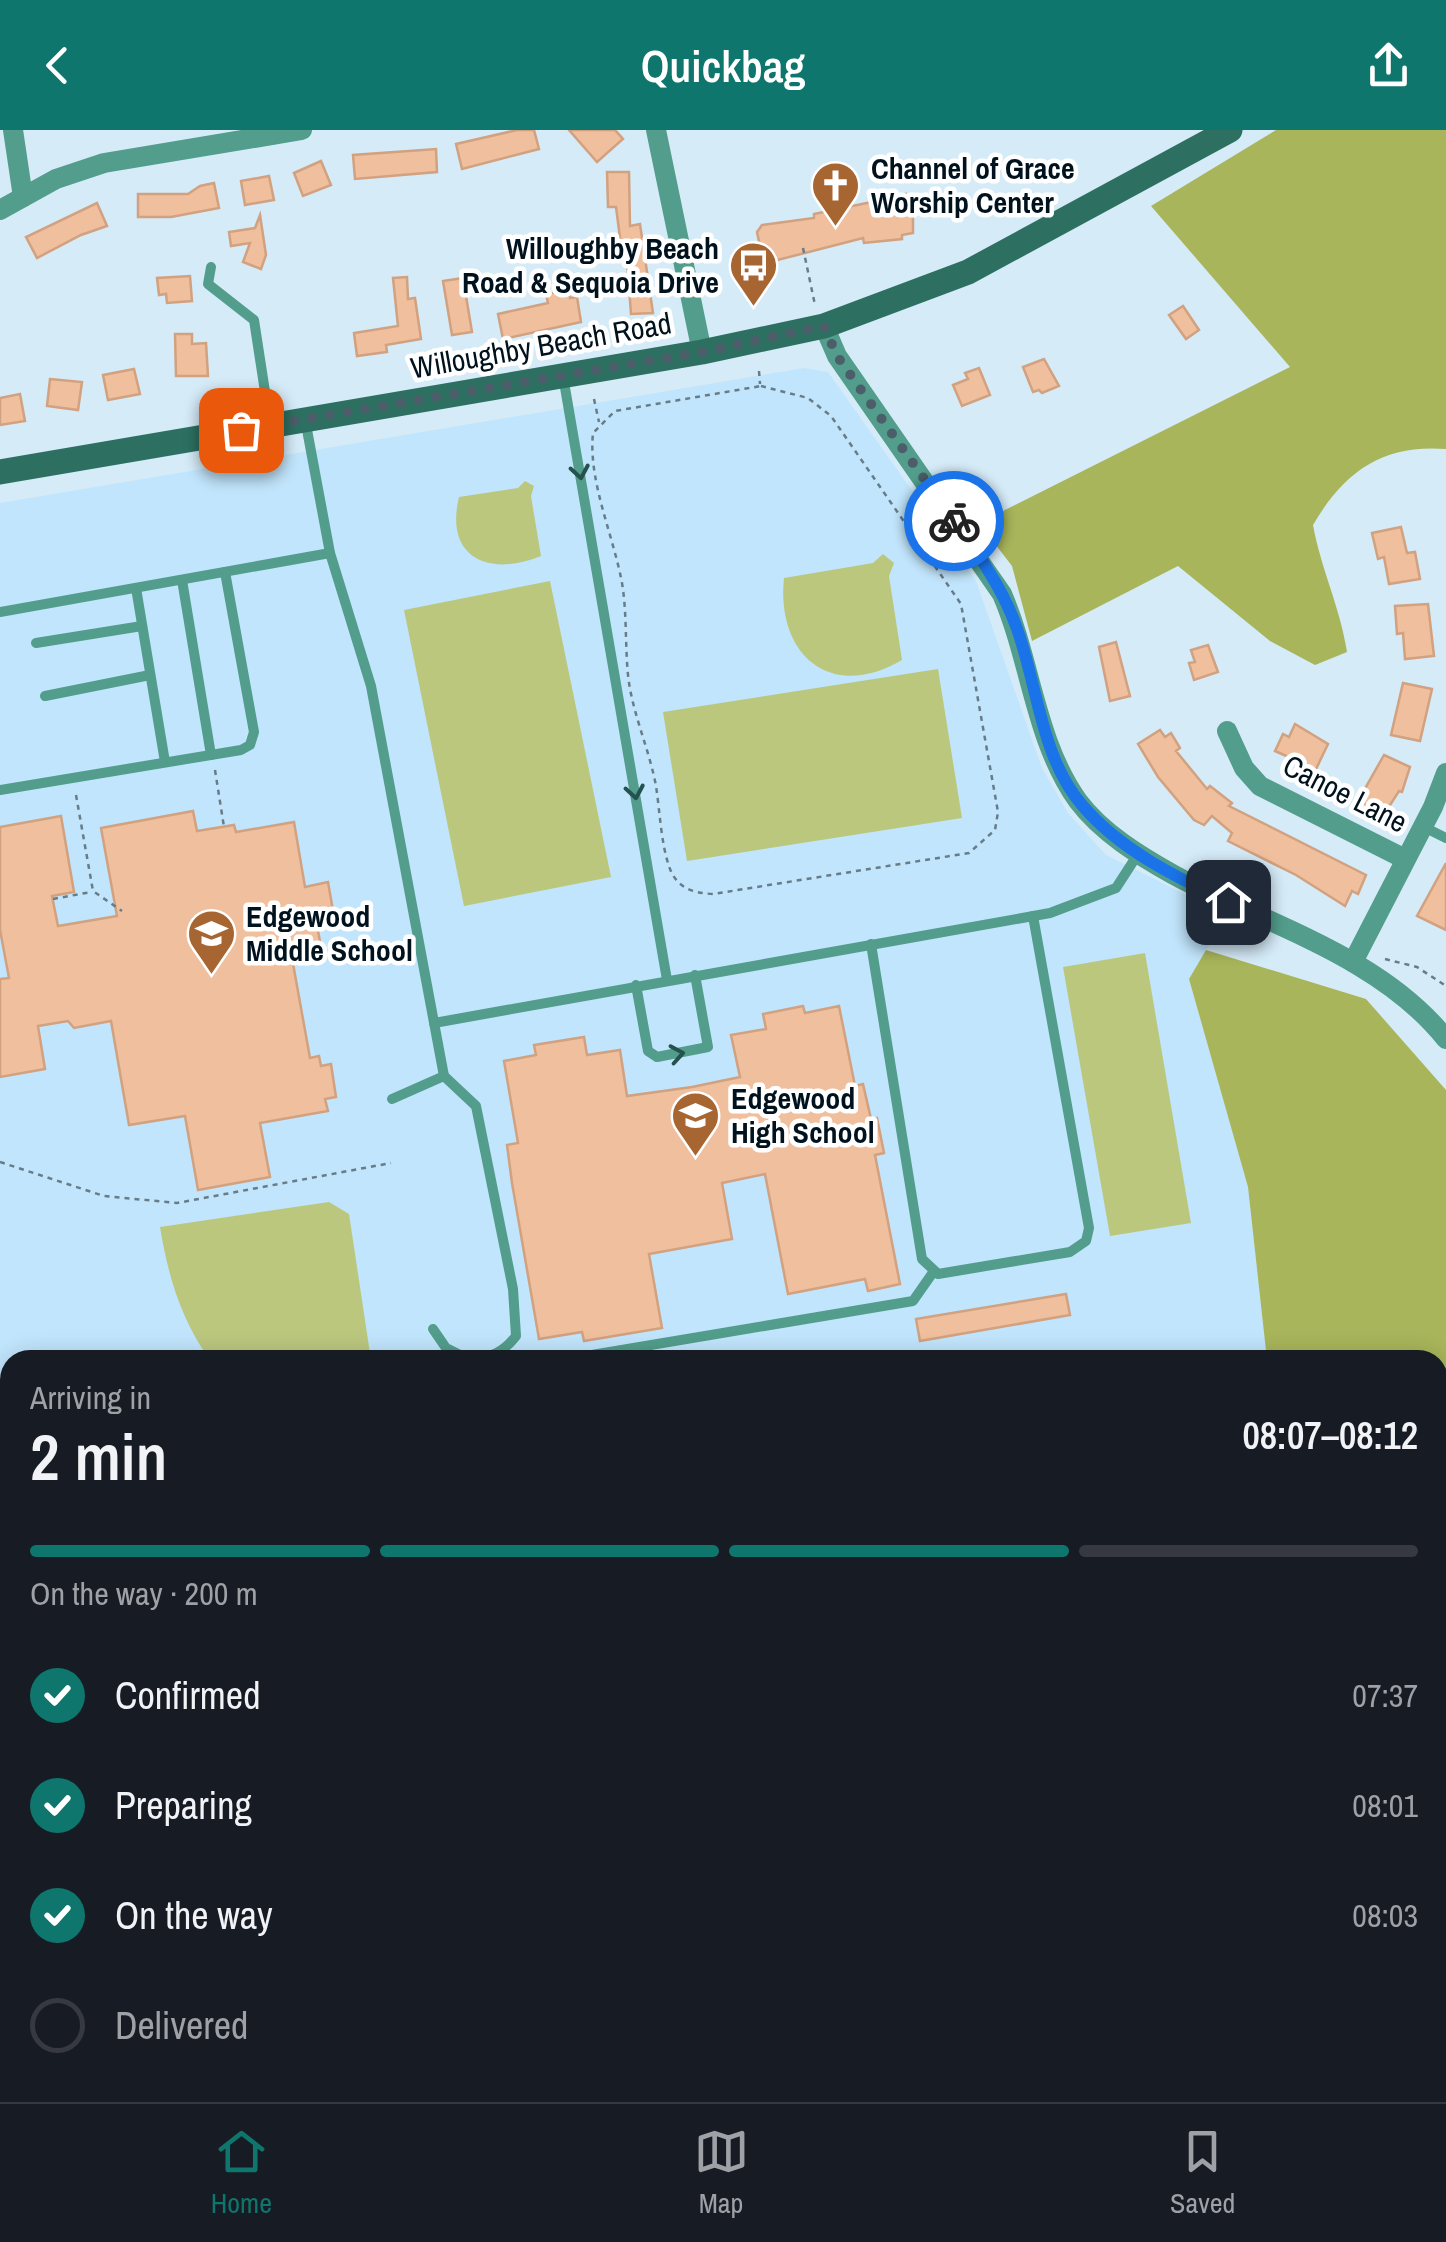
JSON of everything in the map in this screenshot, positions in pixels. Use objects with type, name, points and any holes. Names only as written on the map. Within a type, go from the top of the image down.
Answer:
[{"type":"street","points":[[13,130],[23,197]]},
{"type":"street","points":[[0,210],[56,179],[104,163],[302,130]]},
{"type":"street","points":[[656,130],[702,352]]},
{"type":"street","name":"Willoughby Beach Road","points":[[0,472],[702,352],[968,272],[1213,134]]},
{"type":"street","points":[[819,316],[837,356],[1002,594],[1017,628],[1060,773],[1081,804],[1138,854],[1199,888],[1353,962],[1397,990],[1426,1014],[1446,1039]]},
{"type":"street","name":"Canoe Lane","points":[[1226,731],[1244,768],[1260,786],[1405,859]]},
{"type":"street","points":[[1353,962],[1446,773]]},
{"type":"lane","points":[[211,267],[208,284],[254,320],[270,425]]},
{"type":"lane","points":[[563,376],[667,980]]},
{"type":"lane","points":[[305,419],[330,553],[371,686],[444,1076],[476,1106],[512,1289],[516,1336],[506,1350]]},
{"type":"lane","points":[[0,612],[330,553]]},
{"type":"lane","points":[[0,790],[241,750],[250,744],[254,732],[225,572]]},
{"type":"lane","points":[[182,580],[211,755]]},
{"type":"lane","points":[[136,588],[165,762]]},
{"type":"lane","points":[[36,643],[142,626]]},
{"type":"lane","points":[[45,696],[150,675]]},
{"type":"lane","points":[[1423,826],[1446,838]]},
{"type":"lane","points":[[434,1024],[1034,916],[1116,888],[1138,854]]},
{"type":"lane","points":[[872,944],[922,1259],[938,1274],[1070,1252],[1086,1241],[1089,1228],[1034,916]]},
{"type":"lane","points":[[636,986],[648,1051],[656,1057],[708,1047],[696,976]]},
{"type":"lane","points":[[392,1099],[444,1076]]},
{"type":"lane","points":[[621,1350],[913,1301],[934,1271]]},
{"type":"lane","points":[[433,1329],[450,1350]]},
{"type":"path","points":[[803,248],[819,316]]},
{"type":"path","points":[[758,371],[761,386]]},
{"type":"path","points":[[761,386],[808,398],[832,416],[961,604],[998,812],[996,830],[968,853],[713,894],[695,893],[680,885],[670,868],[652,768],[636,720],[628,674],[624,594],[616,548],[595,479],[593,433],[615,412],[761,386]]},
{"type":"path","points":[[594,399],[599,426]]},
{"type":"path","points":[[215,770],[224,826]]},
{"type":"path","points":[[76,794],[93,892]]},
{"type":"path","points":[[53,899],[93,892],[122,911]]},
{"type":"path","points":[[1353,962],[1399,960],[1446,986]]},
{"type":"path","points":[[0,1162],[104,1196],[163,1203],[240,1193],[391,1162]]},
{"type":"shaded area","points":[[804,368],[828,372],[976,581],[1042,768],[1068,813],[1106,855],[1227,915],[1189,979],[1248,1187],[1266,1350],[0,1350],[0,503]]},
{"type":"green space","points":[[1276,130],[1446,130],[1446,449],[1403,451],[1367,465],[1338,490],[1313,525],[1347,652],[1315,665],[1270,641],[1178,566],[1032,641],[1012,566],[979,523],[1290,367],[1151,206]]},
{"type":"green space","points":[[525,481],[534,486],[531,496],[541,556],[505,564],[475,558],[458,535],[459,497],[518,488]]},
{"type":"green space","points":[[883,554],[894,563],[889,576],[902,660],[876,672],[852,676],[831,673],[813,664],[799,649],[789,629],[784,578],[873,563]]},
{"type":"green space","points":[[550,581],[611,877],[464,906],[404,610]]},
{"type":"green space","points":[[938,669],[962,818],[687,861],[663,712]]},
{"type":"green space","points":[[1206,950],[1366,999],[1446,1090],[1446,1350],[1266,1350],[1248,1187],[1189,979]]},
{"type":"green space","points":[[1145,953],[1191,1223],[1110,1236],[1063,967]]},
{"type":"green space","points":[[329,1202],[349,1214],[369,1350],[204,1350],[177,1297],[160,1227]]},
{"type":"building","points":[[517,130],[534,130],[539,149],[462,169],[456,144]]},
{"type":"building","points":[[569,130],[615,130],[623,139],[597,162]]},
{"type":"building","points":[[436,149],[437,172],[355,179],[353,155]]},
{"type":"building","points":[[321,161],[331,185],[303,196],[294,173]]},
{"type":"building","points":[[607,172],[629,172],[630,226],[640,224],[653,313],[631,314],[627,261],[623,261],[616,207],[608,207]]},
{"type":"building","points":[[269,176],[274,200],[245,205],[241,181]]},
{"type":"building","points":[[214,183],[219,208],[171,217],[138,217],[138,194],[188,194]]},
{"type":"building","name":"Channel of Grace Worship Center","points":[[906,194],[913,219],[913,233],[902,235],[902,239],[864,243],[863,238],[770,262],[762,256],[757,232],[762,225],[814,218],[814,214],[881,200],[880,195]]},
{"type":"building","points":[[97,203],[107,226],[37,258],[26,237]]},
{"type":"building","points":[[260,215],[266,255],[261,269],[243,262],[250,243],[231,246],[229,232],[255,228]]},
{"type":"building","points":[[190,276],[192,301],[167,303],[166,294],[159,295],[157,278]]},
{"type":"building","points":[[407,277],[408,299],[415,298],[421,339],[386,345],[387,352],[357,356],[354,333],[398,326],[393,278]]},
{"type":"building","points":[[463,278],[472,332],[452,335],[443,281]]},
{"type":"building","points":[[569,290],[570,298],[577,297],[581,322],[503,339],[498,314],[548,303],[546,294]]},
{"type":"building","points":[[1183,306],[1199,330],[1186,339],[1169,315]]},
{"type":"building","points":[[175,334],[192,334],[192,344],[206,343],[208,376],[176,376]]},
{"type":"building","points":[[1044,359],[1059,386],[1033,392],[1023,367]]},
{"type":"building","points":[[979,368],[990,395],[962,406],[953,385],[968,379],[965,373]]},
{"type":"building","points":[[134,369],[140,394],[108,400],[103,375]]},
{"type":"building","points":[[50,379],[82,382],[78,410],[47,406]]},
{"type":"building","points":[[20,394],[25,421],[0,425],[0,398]]},
{"type":"building","points":[[1401,527],[1407,553],[1415,552],[1420,579],[1389,584],[1384,557],[1378,559],[1372,533]]},
{"type":"building","points":[[1428,604],[1434,656],[1405,659],[1403,633],[1397,634],[1395,606]]},
{"type":"building","points":[[1116,642],[1130,696],[1110,701],[1099,647]]},
{"type":"building","points":[[1208,645],[1218,672],[1194,680],[1189,663],[1195,662],[1191,650]]},
{"type":"building","points":[[1403,683],[1432,689],[1420,741],[1391,735]]},
{"type":"building","points":[[1295,724],[1328,744],[1316,769],[1275,751],[1283,734],[1289,737]]},
{"type":"building","points":[[1160,730],[1165,737],[1171,733],[1180,748],[1176,751],[1207,789],[1210,786],[1232,803],[1229,806],[1366,875],[1358,894],[1352,891],[1345,906],[1296,875],[1228,841],[1232,833],[1212,816],[1204,825],[1194,820],[1158,777],[1138,744]]},
{"type":"building","points":[[1384,755],[1410,767],[1402,792],[1385,813],[1358,801]]},
{"type":"building","name":"Edgewood Middle School","points":[[193,811],[197,831],[234,825],[236,832],[294,822],[305,887],[328,882],[335,922],[317,925],[322,953],[292,958],[310,1058],[319,1056],[321,1066],[331,1064],[336,1097],[325,1099],[328,1111],[260,1123],[270,1177],[198,1190],[185,1116],[129,1125],[111,1021],[74,1028],[68,1021],[38,1026],[45,1069],[0,1077],[0,979],[9,978],[0,930],[0,827],[61,816],[74,892],[52,896],[58,926],[117,916],[101,828]]},
{"type":"building","points":[[1446,863],[1446,930],[1417,916]]},
{"type":"building","name":"Edgewood High School","points":[[803,1006],[805,1013],[839,1006],[855,1086],[863,1084],[871,1119],[877,1118],[884,1153],[875,1155],[900,1284],[868,1291],[865,1279],[788,1294],[765,1174],[722,1183],[732,1239],[649,1254],[662,1328],[584,1341],[582,1332],[539,1339],[507,1145],[518,1143],[504,1061],[536,1055],[534,1045],[584,1037],[587,1055],[620,1050],[627,1096],[692,1087],[740,1077],[731,1035],[766,1029],[763,1014]]},
{"type":"building","points":[[1066,1294],[1070,1315],[920,1341],[916,1319]]},
{"type":"way so far","points":[[241,430],[702,352],[824,326],[837,356],[954,521]]},
{"type":"place","name":"Channel of Grace Worship Center","points":[[836,228]]},
{"type":"place","name":"Willoughby Beach Road & Sequoia Drive","points":[[754,308]]},
{"type":"place","name":"Edgewood Middle School","points":[[211,976]]},
{"type":"place","name":"Edgewood High School","points":[[696,1158]]},
{"type":"route","points":[[954,521],[1002,594],[1017,628],[1060,773],[1081,804],[1106,830],[1143,858],[1228,902]]}]
